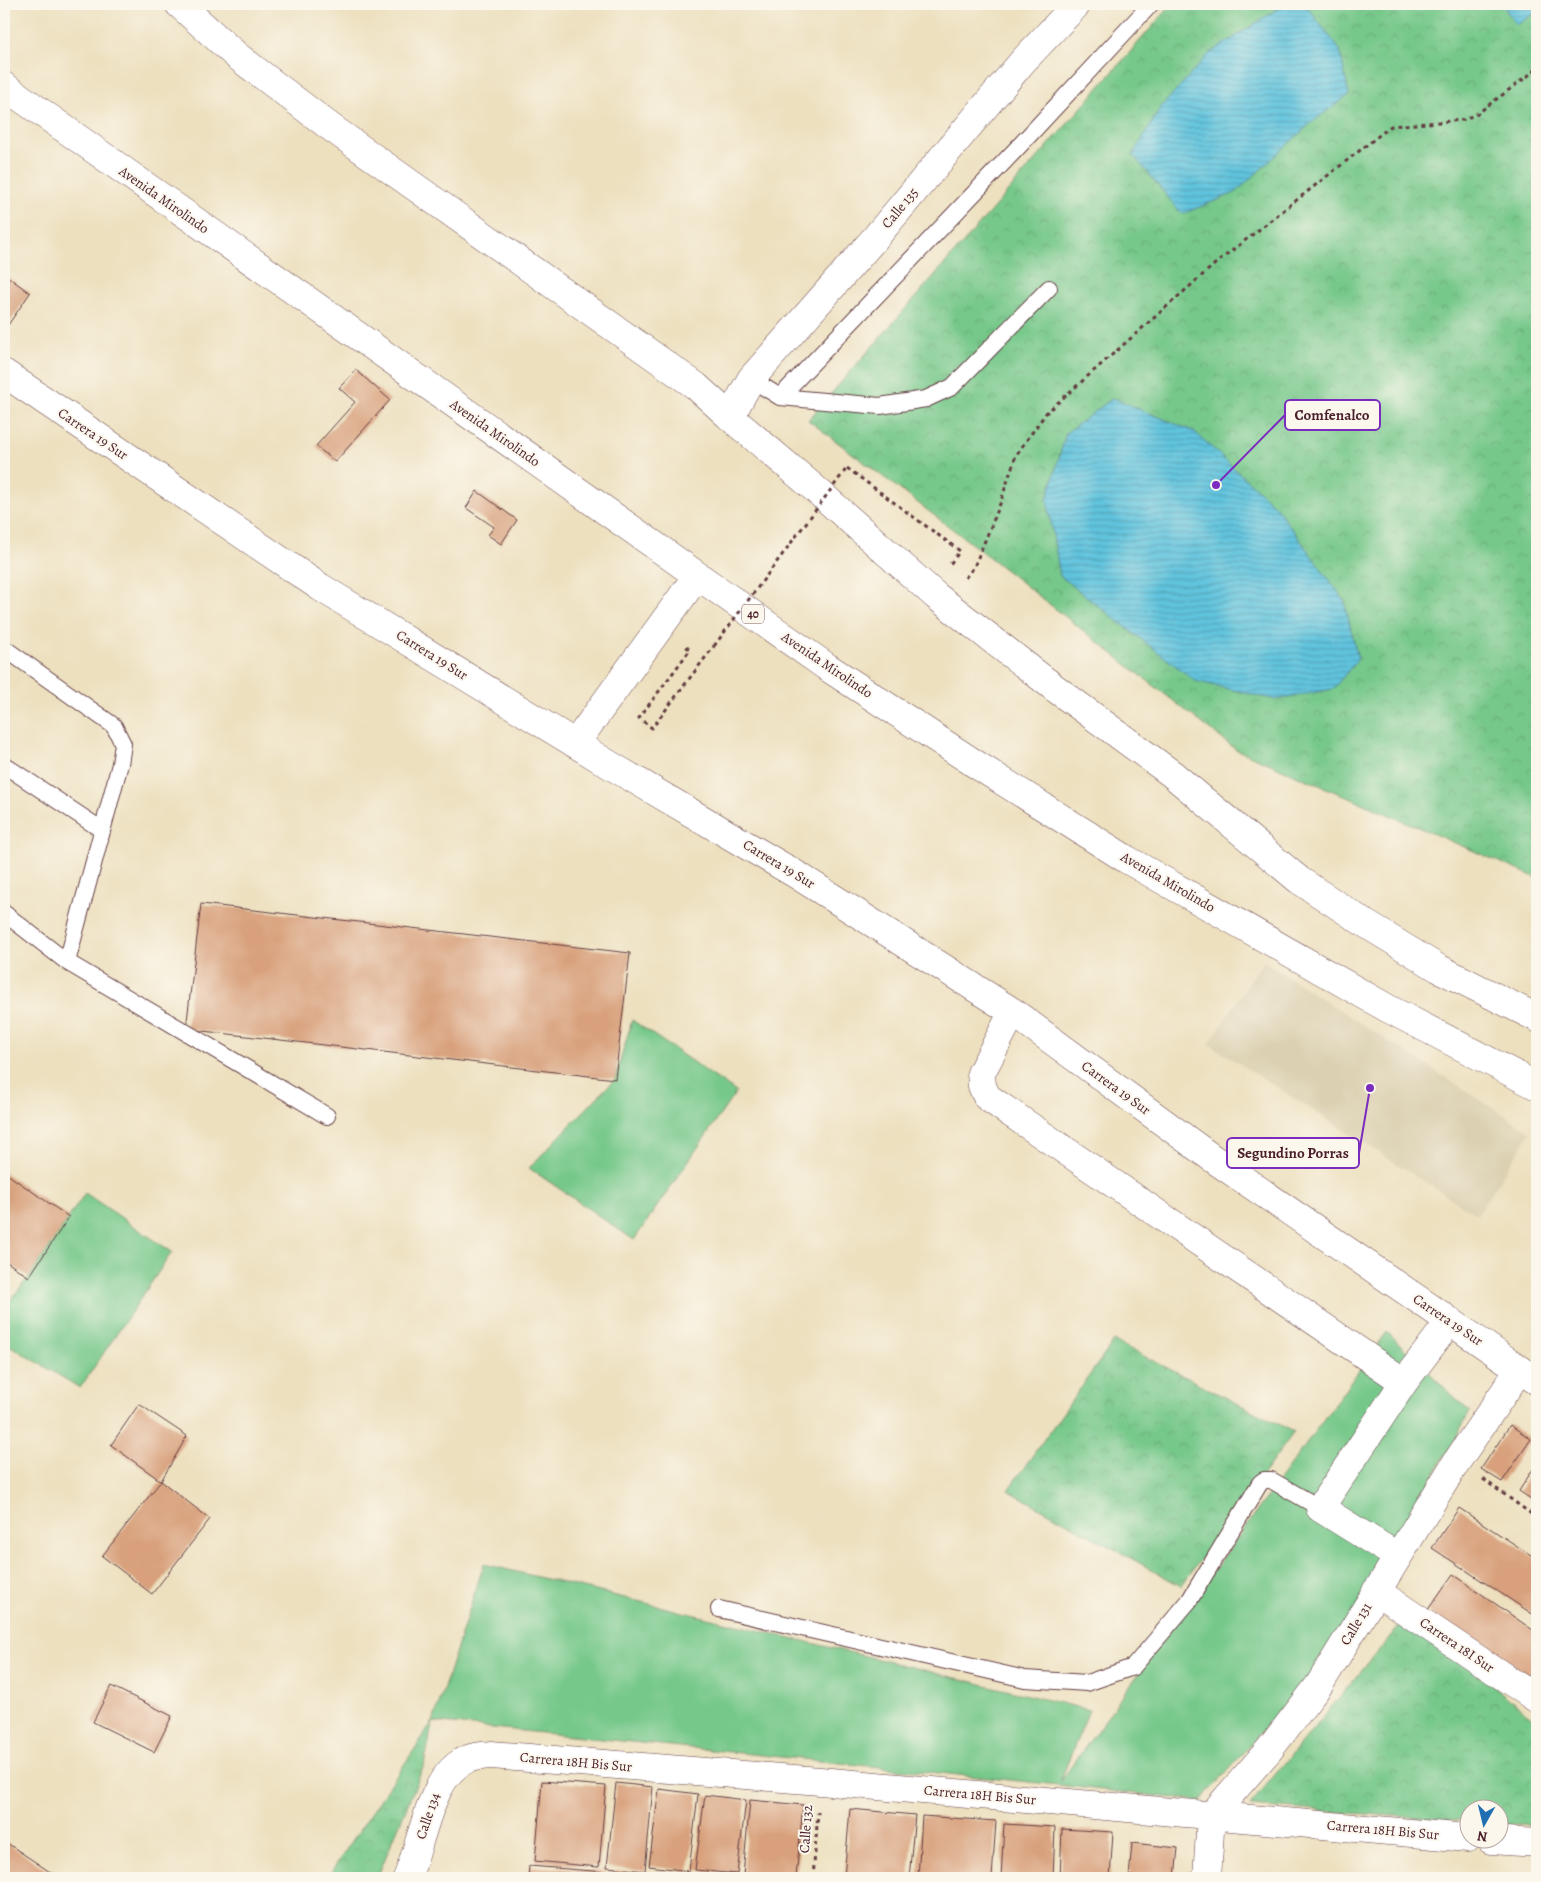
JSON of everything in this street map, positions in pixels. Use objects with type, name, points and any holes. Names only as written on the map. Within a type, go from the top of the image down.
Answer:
[{"type":"street","points":[[179,4],[237,56],[329,126],[696,386],[936,596],[1056,689],[1172,774],[1299,880],[1438,968],[1537,1018]]},
{"type":"street","name":"Calle 135","points":[[730,417],[751,379],[875,238],[1023,61],[1077,4]]},
{"type":"street","name":"Avenida Mirolindo","points":[[4,86],[827,667],[977,765],[1126,859],[1387,1008],[1537,1086]]},
{"type":"street","name":"Carrera 19 Sur","points":[[4,373],[320,586],[575,744],[797,874],[1013,1012],[1212,1158],[1529,1375]]},
{"type":"street","points":[[575,744],[698,576]]},
{"type":"street","points":[[1013,1012],[980,1073],[982,1086],[987,1097],[1404,1382]]},
{"type":"street","points":[[1397,1556],[1320,1508],[1404,1382],[1450,1321]]},
{"type":"street","name":"Calle 131","points":[[1211,1816],[1269,1750],[1318,1685],[1458,1461],[1529,1375]]},
{"type":"street","name":"Carrera 18I Sur","points":[[1376,1590],[1537,1699]]},
{"type":"street","name":"Carrera 18H Bis Sur","points":[[491,1755],[820,1781],[1458,1837]]},
{"type":"street","name":"Calle 134","points":[[406,1878],[437,1789],[450,1770],[468,1759],[491,1755]]},
{"type":"street","points":[[1207,1878],[1211,1816]]},
{"type":"street","points":[[1508,1841],[1537,1844]]},
{"type":"lane","points":[[780,397],[1022,143],[1151,4]]},
{"type":"lane","points":[[751,379],[780,397],[880,406],[926,399],[952,388],[1049,288]]},
{"type":"lane","points":[[4,648],[114,726],[123,744],[120,764],[67,962]]},
{"type":"lane","points":[[4,765],[102,830]]},
{"type":"lane","points":[[4,913],[67,962],[327,1116]]},
{"type":"lane","points":[[719,1609],[1025,1679],[1087,1684],[1133,1667],[1189,1601],[1260,1483],[1264,1480],[1272,1480],[1320,1508]]},
{"type":"path","points":[[974,567],[999,507],[1016,455],[1046,412],[1215,264],[1391,126],[1463,120],[1478,113],[1537,69]]},
{"type":"path","points":[[684,645],[690,650],[639,718],[652,728],[847,468],[960,551]]},
{"type":"path","points":[[1458,1461],[1537,1518]]},
{"type":"path","name":"Calle 132","points":[[814,1878],[820,1781]]},
{"type":"shaded area","points":[[1263,961],[1531,1132],[1477,1215],[1209,1044]]},
{"type":"green space","points":[[1172,4],[1537,4],[1537,878],[1235,749],[980,550],[808,420]]},
{"type":"green space","points":[[632,1020],[736,1092],[634,1240],[529,1168],[615,1079]]},
{"type":"green space","points":[[85,1193],[172,1252],[80,1388],[4,1342],[4,1308],[29,1277]]},
{"type":"green space","points":[[1387,1332],[1470,1412],[1338,1644],[1201,1801],[433,1722],[484,1564],[1089,1710],[1060,1782]]},
{"type":"green space","points":[[1114,1341],[1294,1432],[1181,1586],[1008,1490]]},
{"type":"green space","points":[[1408,1615],[1537,1722],[1537,1826],[1508,1824],[1508,1800],[1458,1800],[1458,1820],[1249,1806]]},
{"type":"green space","points":[[433,1722],[424,1765],[377,1878],[327,1878]]},
{"type":"water","points":[[1285,4],[1305,4],[1340,50],[1349,95],[1311,123],[1235,193],[1182,214],[1133,155],[1161,107],[1209,54]]},
{"type":"water","points":[[1502,4],[1537,4],[1537,12],[1516,25]]},
{"type":"water","points":[[1113,398],[1195,432],[1276,507],[1344,600],[1358,659],[1333,689],[1276,700],[1195,681],[1060,576],[1047,500],[1066,433]]},
{"type":"building","points":[[4,274],[30,293],[8,325],[4,322]]},
{"type":"building","points":[[356,370],[390,400],[335,462],[316,446],[355,402],[339,388]]},
{"type":"building","points":[[477,491],[517,520],[501,544],[488,535],[494,527],[466,508]]},
{"type":"building","points":[[201,904],[630,953],[615,1079],[186,1029]]},
{"type":"building","points":[[4,1172],[69,1217],[29,1277],[4,1260]]},
{"type":"building","points":[[139,1404],[187,1436],[161,1481],[111,1445]]},
{"type":"building","points":[[1510,1425],[1531,1439],[1502,1482],[1481,1469]]},
{"type":"building","points":[[1537,1463],[1537,1503],[1519,1491]]},
{"type":"building","points":[[161,1481],[210,1519],[152,1594],[102,1556]]},
{"type":"building","points":[[1459,1508],[1537,1559],[1537,1617],[1432,1548]]},
{"type":"building","points":[[1453,1574],[1537,1633],[1537,1688],[1427,1611]]},
{"type":"building","points":[[111,1686],[172,1716],[154,1752],[93,1722]]},
{"type":"building","points":[[542,1781],[606,1786],[599,1867],[535,1861]]},
{"type":"building","points":[[616,1783],[653,1787],[645,1871],[607,1867]]},
{"type":"building","points":[[659,1789],[698,1794],[689,1871],[649,1866]]},
{"type":"building","points":[[705,1795],[746,1800],[737,1874],[695,1870]]},
{"type":"building","points":[[750,1800],[803,1805],[796,1878],[743,1875]]},
{"type":"building","points":[[850,1809],[915,1815],[909,1878],[844,1878]]},
{"type":"building","points":[[922,1816],[996,1821],[992,1878],[918,1878]]},
{"type":"building","points":[[1004,1824],[1055,1827],[1053,1878],[1001,1878]]},
{"type":"building","points":[[1062,1829],[1113,1832],[1110,1878],[1060,1878]]},
{"type":"building","points":[[4,1841],[59,1878],[4,1878]]},
{"type":"building","points":[[1132,1843],[1178,1848],[1175,1878],[1129,1878]]},
{"type":"building","points":[[529,1866],[606,1872],[606,1878],[528,1878]]},
{"type":"building","points":[[615,1871],[675,1876],[675,1878],[614,1878]]},
{"type":"building","points":[[682,1875],[698,1877],[698,1878],[681,1878]]},
{"type":"place","name":"Comfenalco","points":[[1216,485]]},
{"type":"place","name":"Segundino Porras","points":[[1370,1088]]}]
